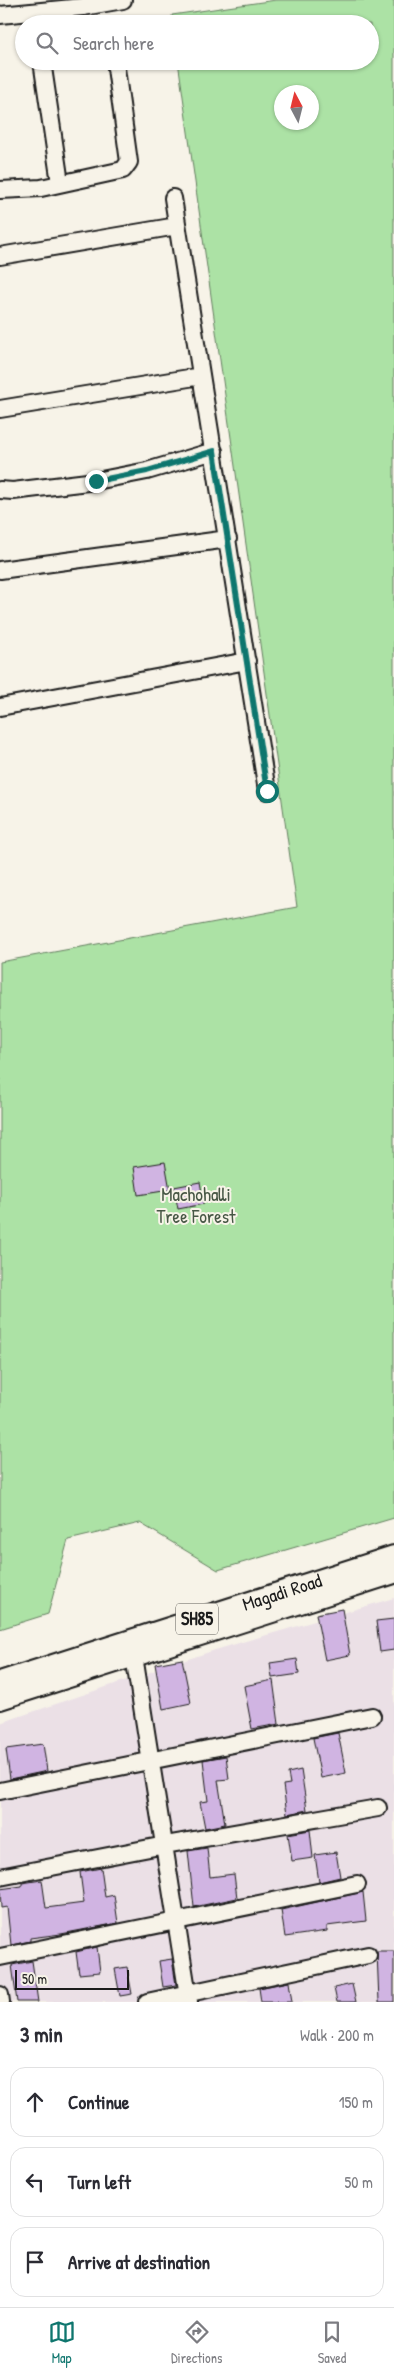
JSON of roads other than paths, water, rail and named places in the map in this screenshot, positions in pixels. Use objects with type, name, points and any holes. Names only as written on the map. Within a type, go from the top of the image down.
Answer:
[{"type":"main road","name":"Magadi Road","points":[[0,1682],[394,1556]]},
{"type":"main road","name":"Magadi Road","points":[[0,1699],[394,1573]]},
{"type":"street","points":[[0,16],[82,8],[123,0]]},
{"type":"street","points":[[43,70],[60,183]]},
{"type":"street","points":[[0,190],[41,188],[123,170],[129,162],[116,70]]},
{"type":"street","points":[[173,198],[267,791]]},
{"type":"street","points":[[0,256],[177,226]]},
{"type":"street","points":[[0,409],[202,376]]},
{"type":"street","points":[[0,490],[13,492],[96,481],[147,471],[214,451]]},
{"type":"street","points":[[0,570],[228,539]]},
{"type":"street","points":[[0,707],[247,661]]},
{"type":"street","points":[[134,1656],[189,1998]]},
{"type":"street","points":[[0,1791],[152,1762],[372,1716]]},
{"type":"street","points":[[0,1877],[165,1845],[378,1808]]},
{"type":"street","points":[[0,1957],[357,1884]]},
{"type":"street","points":[[146,2002],[189,1998],[368,1955]]},
{"type":"street","points":[[0,1995],[1,2002]]},
{"type":"park label","name":"Machohalli Tree Forest","points":[[196,1205]]}]
